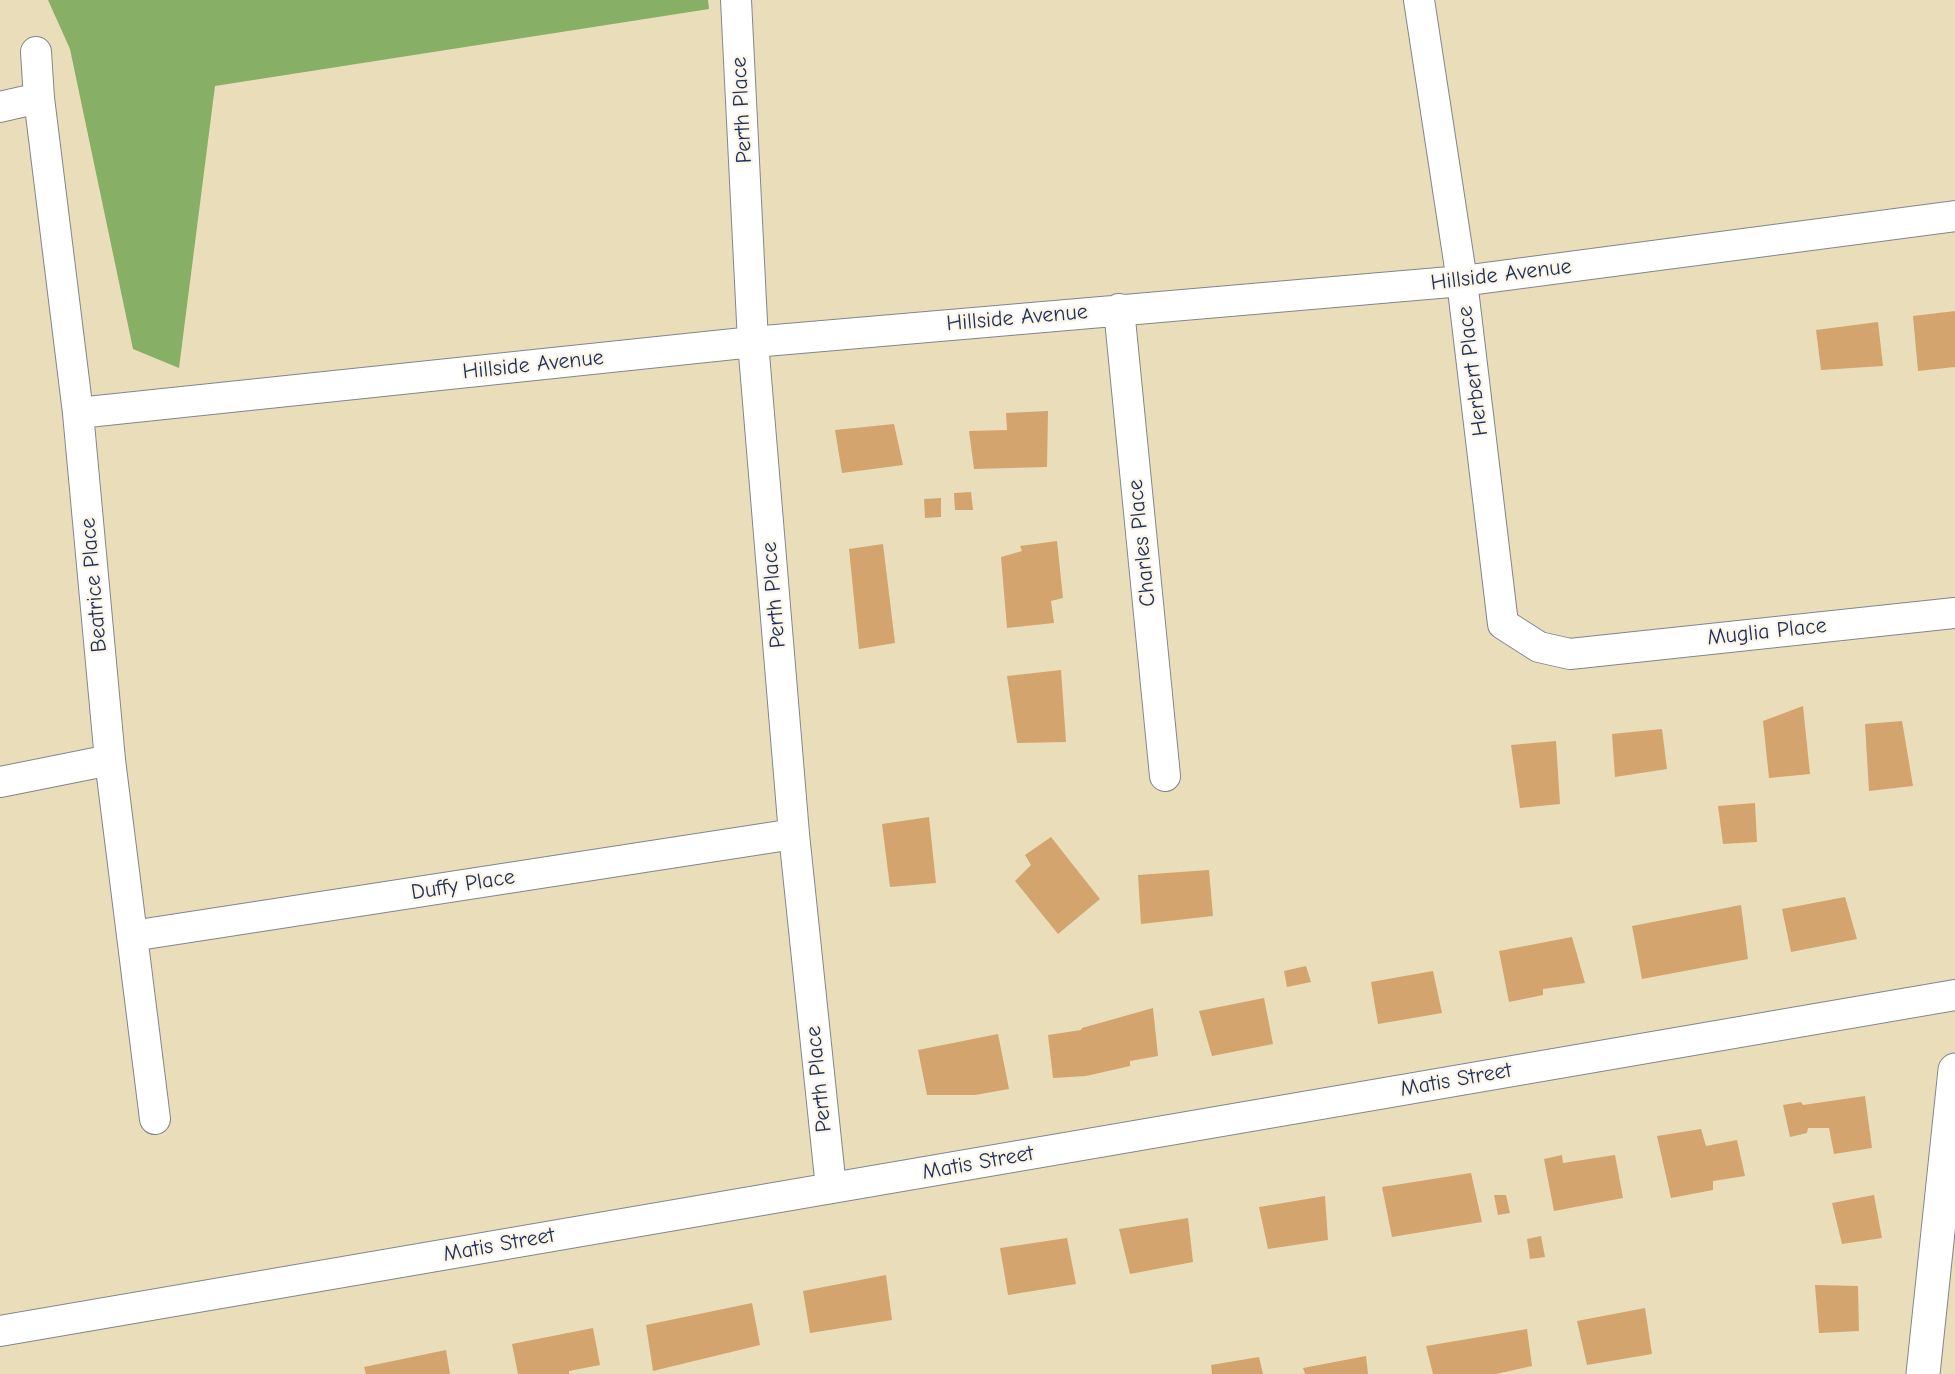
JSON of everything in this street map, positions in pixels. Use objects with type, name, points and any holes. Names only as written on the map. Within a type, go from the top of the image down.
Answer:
[{"type":"main road","points":[[1923,1374],[1945,1268],[1955,1070]]},
{"type":"street","name":"Perth Place","points":[[736,0],[753,342],[794,834],[831,1188]]},
{"type":"street","name":"Herbert Place","points":[[1419,0],[1462,281],[1503,624],[1539,646],[1570,654],[1579,652]]},
{"type":"street","name":"Beatrice Place","points":[[36,52],[39,98],[78,413],[110,760],[155,1119]]},
{"type":"street","points":[[0,107],[39,98]]},
{"type":"street","name":"Hillside Avenue","points":[[78,413],[753,342],[1462,281],[1955,216]]},
{"type":"street","name":"Charles Place","points":[[1119,309],[1165,776]]},
{"type":"street","name":"Muglia Place","points":[[1579,652],[1955,613]]},
{"type":"street","points":[[0,782],[110,760]]},
{"type":"street","name":"Duffy Place","points":[[132,936],[794,834]]},
{"type":"street","name":"Matis Street","points":[[0,1331],[1955,995]]},
{"type":"green space","points":[[48,0],[708,0],[709,9],[215,86],[179,368],[133,349],[70,49]]},
{"type":"building","points":[[1955,311],[1955,367],[1918,371],[1913,316]]},
{"type":"building","points":[[1878,322],[1883,366],[1821,370],[1816,330]]},
{"type":"building","points":[[1048,411],[1047,467],[974,469],[969,431],[1007,430],[1006,413]]},
{"type":"building","points":[[894,424],[903,465],[842,473],[835,430]]},
{"type":"building","points":[[971,492],[973,510],[955,510],[954,493]]},
{"type":"building","points":[[941,498],[941,517],[925,518],[924,499]]},
{"type":"building","points":[[1057,541],[1063,598],[1051,601],[1054,623],[1007,628],[1001,557],[1022,551],[1020,546]]},
{"type":"building","points":[[883,544],[895,643],[859,649],[849,549]]},
{"type":"building","points":[[1061,670],[1066,742],[1017,743],[1007,676]]},
{"type":"building","points":[[1803,706],[1810,774],[1769,778],[1763,721]]},
{"type":"building","points":[[1902,721],[1913,786],[1869,791],[1865,724]]},
{"type":"building","points":[[1662,729],[1667,769],[1615,777],[1612,734]]},
{"type":"building","points":[[1556,741],[1560,804],[1520,808],[1511,745]]},
{"type":"building","points":[[1755,803],[1757,842],[1723,844],[1718,806]]},
{"type":"building","points":[[929,817],[936,883],[890,887],[882,824]]},
{"type":"building","points":[[1051,837],[1100,899],[1058,934],[1015,881],[1031,865],[1025,855]]},
{"type":"building","points":[[1209,870],[1213,916],[1141,924],[1138,875]]},
{"type":"building","points":[[1845,897],[1857,939],[1791,952],[1782,909]]},
{"type":"building","points":[[1741,905],[1748,959],[1642,979],[1632,926]]},
{"type":"building","points":[[1572,937],[1585,983],[1543,989],[1543,995],[1509,1002],[1499,951]]},
{"type":"building","points":[[1306,966],[1311,982],[1287,987],[1284,971]]},
{"type":"building","points":[[1433,971],[1442,1013],[1378,1024],[1371,982]]},
{"type":"building","points":[[1264,998],[1273,1044],[1212,1056],[1199,1011]]},
{"type":"building","points":[[1153,1008],[1158,1056],[1130,1061],[1130,1066],[1086,1076],[1053,1078],[1048,1035],[1081,1030]]},
{"type":"building","points":[[998,1034],[1009,1089],[975,1095],[927,1095],[918,1050]]},
{"type":"building","points":[[1865,1096],[1872,1148],[1834,1154],[1829,1128],[1808,1128],[1807,1133],[1790,1137],[1783,1105],[1801,1102],[1803,1105]]},
{"type":"building","points":[[1701,1129],[1706,1146],[1737,1140],[1745,1176],[1713,1181],[1713,1190],[1671,1198],[1657,1136]]},
{"type":"building","points":[[1562,1155],[1563,1163],[1615,1155],[1623,1198],[1554,1211],[1544,1159]]},
{"type":"building","points":[[1471,1173],[1482,1222],[1392,1237],[1382,1187]]},
{"type":"building","points":[[1494,1195],[1506,1195],[1510,1213],[1498,1215]]},
{"type":"building","points":[[1874,1195],[1882,1238],[1842,1244],[1832,1203]]},
{"type":"building","points":[[1325,1196],[1328,1240],[1268,1249],[1259,1207]]},
{"type":"building","points":[[1188,1218],[1193,1262],[1130,1274],[1119,1229]]},
{"type":"building","points":[[1541,1236],[1545,1257],[1530,1259],[1527,1239]]},
{"type":"building","points":[[1067,1238],[1076,1284],[1008,1295],[1000,1248]]},
{"type":"building","points":[[886,1275],[892,1320],[810,1333],[803,1291]]},
{"type":"building","points":[[1815,1285],[1858,1286],[1859,1331],[1819,1333]]},
{"type":"building","points":[[752,1303],[760,1345],[653,1371],[646,1325]]},
{"type":"building","points":[[1645,1308],[1652,1354],[1587,1365],[1577,1321]]},
{"type":"building","points":[[593,1328],[600,1365],[569,1371],[569,1374],[518,1374],[512,1344]]},
{"type":"building","points":[[1527,1329],[1532,1366],[1496,1374],[1433,1374],[1426,1346]]},
{"type":"building","points":[[446,1350],[450,1374],[366,1374],[364,1367]]},
{"type":"building","points":[[1366,1356],[1368,1374],[1305,1374],[1303,1368]]},
{"type":"building","points":[[1259,1357],[1263,1374],[1212,1374],[1211,1365]]}]
